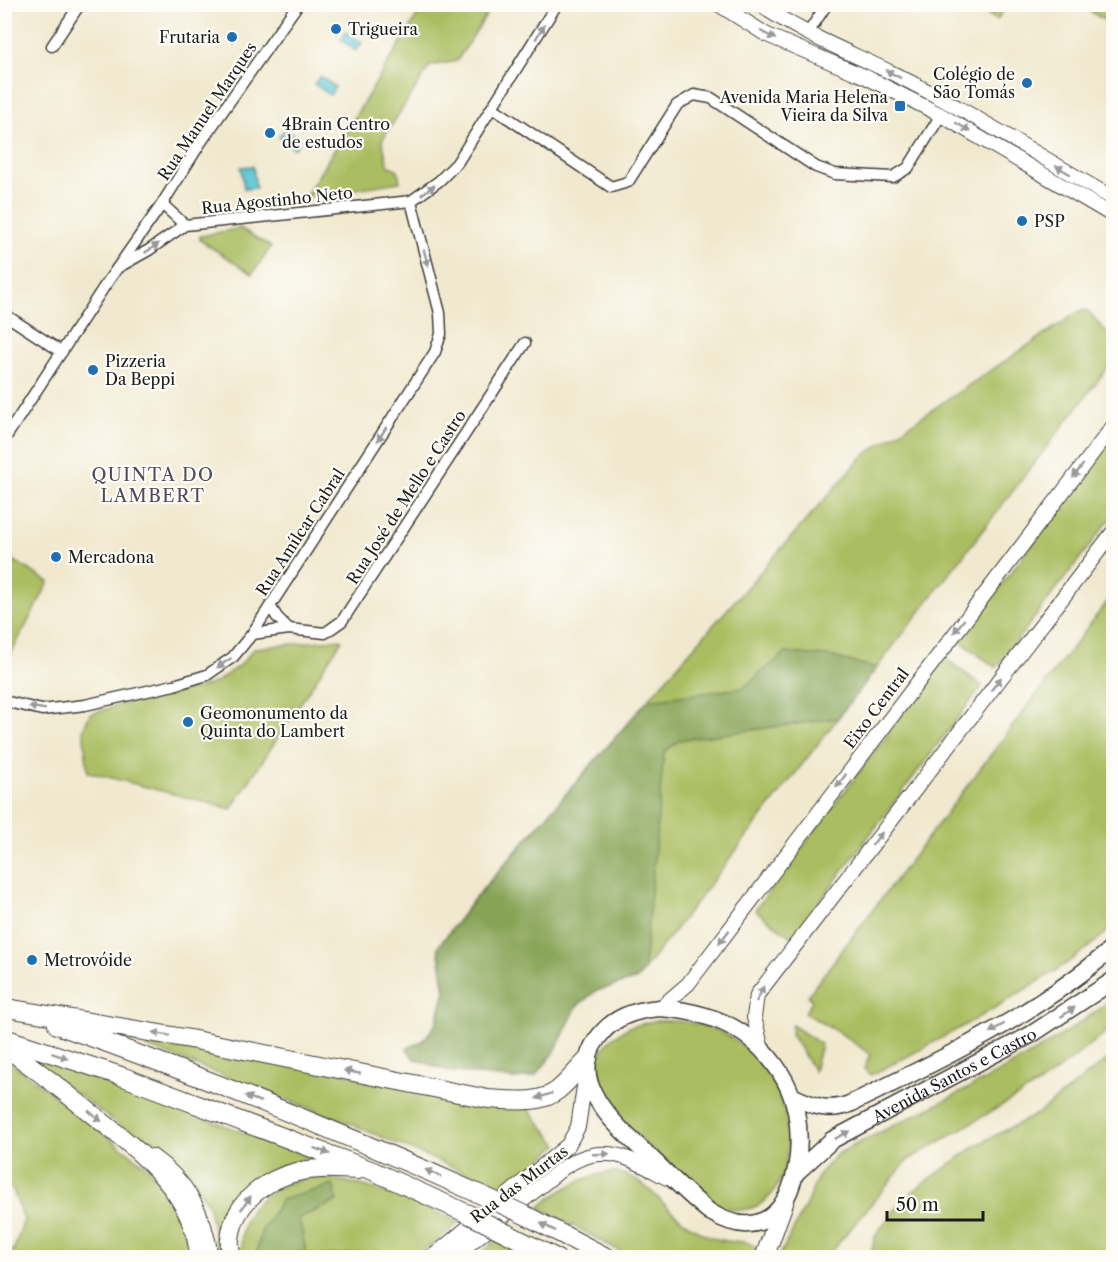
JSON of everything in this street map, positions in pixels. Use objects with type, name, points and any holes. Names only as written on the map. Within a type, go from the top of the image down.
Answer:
[{"type":"highway","points":[[6,1008],[190,1039],[489,1099],[544,1098],[558,1090],[587,1064]]},
{"type":"highway","points":[[6,1008],[126,1049],[375,1147],[527,1216],[608,1257]]},
{"type":"highway","points":[[4,1038],[121,1076],[373,1171],[556,1257]]},
{"type":"highway","points":[[4,1046],[132,1145],[153,1164],[178,1196],[195,1231],[199,1257]]},
{"type":"highway","points":[[231,1257],[230,1239],[235,1221],[245,1203],[269,1182],[291,1173],[320,1169],[373,1171]]},
{"type":"highway","points":[[764,1257],[784,1203]]},
{"type":"main road","name":"Avenida Santos e Castro","points":[[792,1096],[825,1109],[837,1109],[852,1103],[972,1042],[1030,1009],[1081,974],[1113,947]]},
{"type":"main road","name":"Avenida Santos e Castro","points":[[797,1172],[832,1140],[1032,1034],[1113,980]]},
{"type":"main road","points":[[660,1008],[684,1010],[717,1019],[740,1031],[762,1050],[781,1075],[792,1096],[799,1145],[797,1172],[784,1203],[767,1218],[757,1223],[738,1224],[710,1212],[605,1112],[592,1090],[587,1064],[595,1042],[615,1020],[636,1012],[660,1008]]},
{"type":"street","points":[[52,45],[80,4]]},
{"type":"street","name":"Rua Manuel Marques","points":[[117,268],[162,204],[201,142],[298,4]]},
{"type":"street","name":"Rua Agostinho Neto","points":[[4,440],[117,268],[149,250],[185,225],[411,201],[439,181],[457,164],[557,4]]},
{"type":"street","points":[[718,4],[767,35],[866,77],[940,115],[1113,216]]},
{"type":"street","points":[[759,4],[790,25],[904,79],[1113,199]]},
{"type":"street","points":[[808,33],[827,4]]},
{"type":"street","points":[[493,108],[611,187],[628,182],[677,105],[694,95],[711,98],[816,167],[835,174],[893,177],[908,168],[940,115]]},
{"type":"street","name":"Rua Amílcar Cabral","points":[[4,700],[42,710],[85,705],[174,685],[207,675],[233,657],[252,634],[435,352],[441,334],[440,313],[411,201]]},
{"type":"street","name":"Rua Manuel Marques","points":[[162,204],[185,225]]},
{"type":"street","points":[[4,314],[62,352]]},
{"type":"street","name":"Rua José de Mello e Castro","points":[[252,634],[289,629],[325,633],[342,621],[525,343]]},
{"type":"street","name":"Eixo Central","points":[[660,1008],[688,984],[1113,425]]},
{"type":"street","points":[[762,1050],[754,1017],[757,995],[1113,531]]},
{"type":"street","points":[[270,606],[289,629]]},
{"type":"street","name":"Rua das Murtas","points":[[431,1257],[567,1145],[578,1127],[587,1064]]},
{"type":"street","points":[[132,1145],[166,1167],[186,1188],[206,1230],[211,1257]]},
{"type":"street","name":"Rua das Murtas","points":[[452,1257],[563,1168],[579,1158],[596,1153],[615,1154],[626,1157],[678,1184]]},
{"type":"green space","points":[[424,5],[493,5],[457,61],[430,66],[382,140],[388,165],[398,170],[400,182],[305,197]]},
{"type":"green space","points":[[972,5],[1007,5],[997,20]]},
{"type":"green space","points":[[1080,5],[1113,5],[1113,26]]},
{"type":"green space","points":[[240,228],[271,247],[252,274],[200,240],[200,236]]},
{"type":"green space","points":[[1081,310],[1088,311],[1113,340],[1113,361],[637,979],[596,991],[577,1006],[554,1053],[535,1076],[515,1079],[448,1071],[413,1058],[407,1048],[423,1041],[436,1024],[445,991],[438,947],[474,899],[863,456]]},
{"type":"green space","points":[[1113,439],[1113,515],[996,668],[959,640]]},
{"type":"green space","points":[[5,555],[49,582],[5,665]]},
{"type":"green space","points":[[1113,594],[1113,926],[1079,955],[1042,979],[963,1026],[871,1075],[864,1069],[870,1054],[805,1013],[812,1001],[808,995]]},
{"type":"green space","name":"Geomonumento da Quinta do Lambert","points":[[342,640],[231,809],[88,772],[83,729],[90,714],[131,701],[171,695],[215,683],[242,663],[254,648]]},
{"type":"green space","points":[[785,653],[829,656],[877,668],[838,718],[680,740],[664,752],[644,970],[637,979],[596,991],[577,1006],[554,1053],[535,1076],[515,1079],[448,1071],[413,1058],[407,1048],[423,1041],[436,1024],[445,991],[438,947],[475,899],[648,700],[743,688]]},
{"type":"green space","points":[[945,658],[982,686],[792,938],[755,910]]},
{"type":"green space","points":[[1113,998],[1113,1027],[1044,1081],[908,1160],[827,1257],[779,1257],[819,1174],[837,1154],[1014,1064],[1081,1022]]},
{"type":"green space","points":[[654,1021],[712,1029],[752,1054],[777,1090],[788,1130],[785,1168],[769,1197],[743,1210],[706,1200],[604,1105],[595,1075],[605,1046],[612,1038],[629,1027]]},
{"type":"green space","points":[[792,1025],[821,1044],[814,1071],[791,1034]]},
{"type":"green space","points":[[109,1031],[525,1105],[558,1145],[506,1190],[346,1122]]},
{"type":"green space","points":[[1113,1055],[1113,1257],[870,1257],[876,1234],[892,1213],[916,1189],[977,1145],[1037,1114]]},
{"type":"green space","points":[[33,1056],[317,1159],[271,1170],[260,1177],[241,1195],[225,1225],[213,1227],[208,1204],[186,1172],[136,1138],[32,1060]]},
{"type":"green space","points":[[4,1059],[145,1165],[156,1176],[185,1224],[191,1257],[6,1257],[14,1249],[24,1220],[13,1190],[5,1186]]},
{"type":"green space","points":[[612,1172],[624,1174],[644,1185],[678,1217],[701,1232],[721,1240],[745,1242],[752,1245],[757,1248],[755,1257],[630,1257],[539,1207],[573,1184]]},
{"type":"green space","points":[[309,1177],[368,1187],[460,1222],[416,1257],[382,1257],[380,1252],[307,1257],[299,1217],[337,1201],[261,1232],[256,1257],[243,1257],[244,1226],[249,1213],[257,1203],[280,1187]]},
{"type":"green space","points":[[333,1185],[337,1201],[299,1218],[307,1257],[256,1257],[261,1232],[281,1200]]},
{"type":"green space","points":[[225,1225],[225,1257],[219,1257],[213,1227]]},
{"type":"green space","points":[[497,1240],[535,1257],[476,1257]]},
{"type":"green space","points":[[381,1252],[382,1257],[311,1257]]},
{"type":"water","points":[[346,32],[362,43],[356,51],[341,40]]},
{"type":"water","points":[[320,76],[335,87],[330,95],[314,84]]},
{"type":"water","points":[[285,129],[300,140],[295,149],[279,137]]},
{"type":"water","points":[[253,166],[256,188],[244,189],[241,167]]},
{"type":"place","name":"Trigueira","points":[[336,29]]},
{"type":"place","name":"Frutaria","points":[[232,37]]},
{"type":"place","name":"Colégio de São Tomás","points":[[1027,83]]},
{"type":"place","name":"Avenida Maria Helena Vieira da Silva","points":[[900,106]]},
{"type":"place","name":"4Brain Centro de estudos","points":[[270,133]]},
{"type":"place","name":"PSP","points":[[1022,221]]},
{"type":"place","name":"Pizzeria Da Beppi","points":[[93,370]]},
{"type":"place","name":"Mercadona","points":[[56,557]]},
{"type":"place","name":"Geomonumento da Quinta do Lambert","points":[[188,722]]},
{"type":"place","name":"Metrovóide","points":[[32,960]]},
{"type":"district","name":"QUINTA DO LAMBERT","points":[[153,485]]}]
